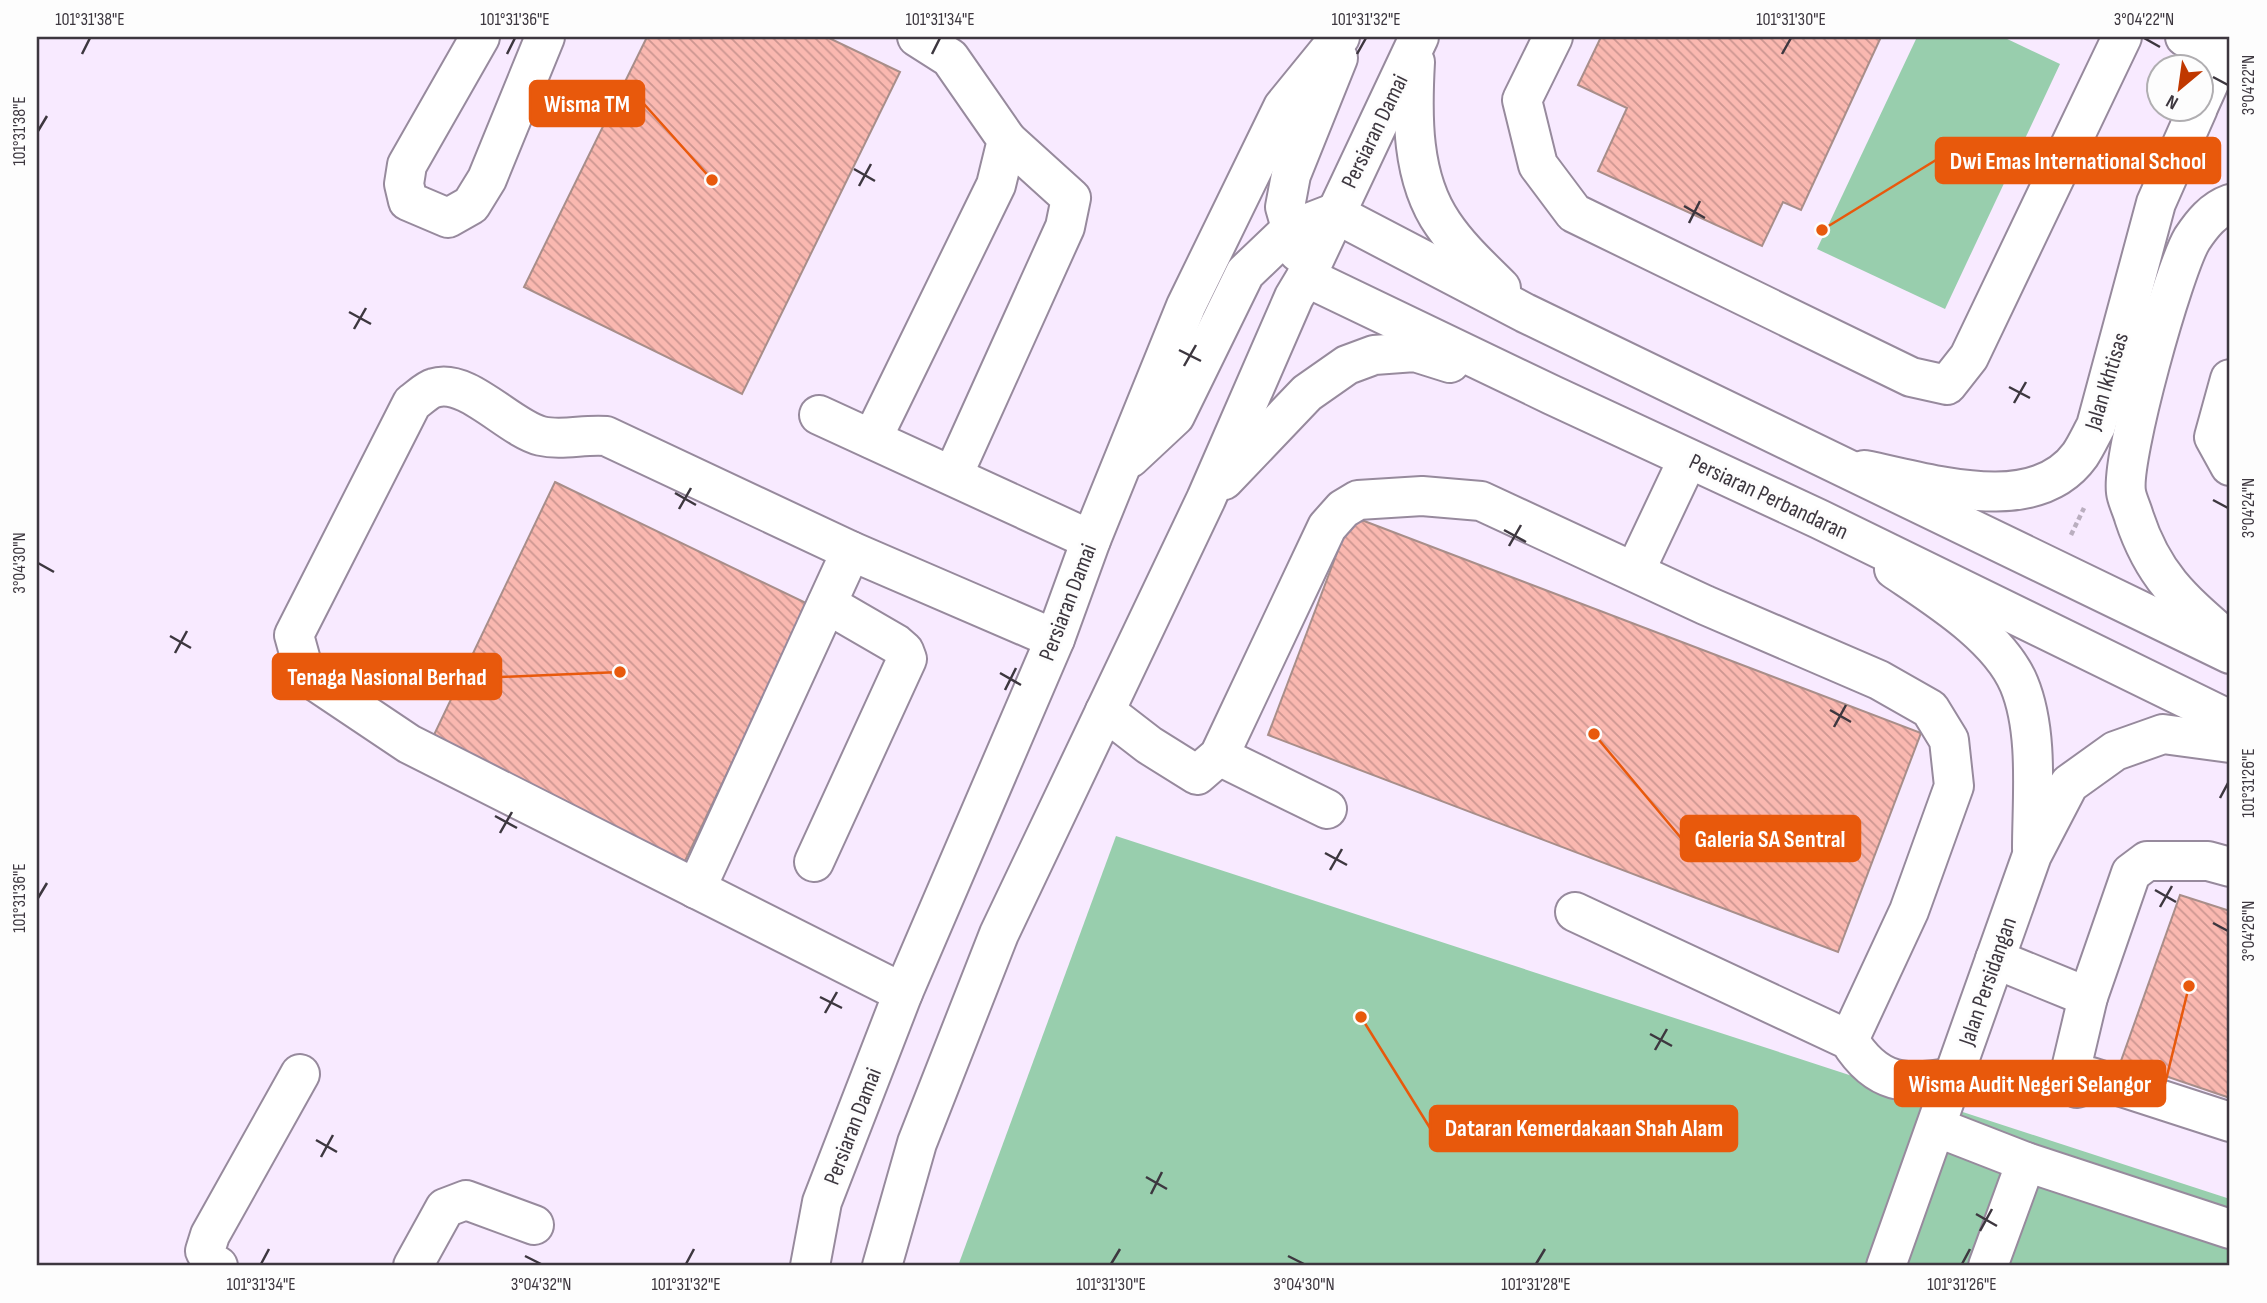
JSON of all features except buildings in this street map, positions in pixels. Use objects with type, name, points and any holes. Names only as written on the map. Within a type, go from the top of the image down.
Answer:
[{"type":"main road","points":[[480,37],[407,165],[404,184],[408,201],[448,218],[471,205],[487,179],[545,37]]},
{"type":"main road","points":[[917,37],[950,58],[1007,140],[1071,198],[1065,227],[953,475]]},
{"type":"main road","name":"Persiaran Damai","points":[[810,1266],[822,1202],[903,993],[1055,639],[1091,540],[1186,306],[1283,107],[1340,37]]},
{"type":"main road","points":[[1307,277],[1290,230],[1285,206],[1291,176],[1347,37]]},
{"type":"main road","points":[[1553,37],[1522,100],[1538,165],[1574,213],[1911,377],[1947,385],[1969,357],[2122,37]]},
{"type":"main road","points":[[2185,37],[2226,45],[2214,72]]},
{"type":"main road","points":[[1418,39],[1412,109],[1418,158],[1429,195],[1442,222],[1465,251],[1525,313]]},
{"type":"main road","name":"Persiaran Damai","points":[[882,1266],[916,1143],[999,934],[1206,499],[1294,297],[1307,277],[1334,213],[1418,39]]},
{"type":"main road","name":"Jalan Ikhtisas","points":[[1842,466],[1982,493],[2034,487],[2065,469],[2079,456],[2096,426],[2156,203],[2192,122]]},
{"type":"main road","points":[[872,439],[996,185],[1007,140]]},
{"type":"main road","name":"Jalan Ikhtisas","points":[[2230,204],[2216,209],[2192,240],[2175,281],[2128,454],[2126,491],[2145,551],[2177,596],[2230,642]]},
{"type":"main road","points":[[1123,464],[1175,416],[1245,273],[1290,230],[1334,213],[1525,313],[2230,654]]},
{"type":"main road","name":"Persiaran Perbandaran","points":[[1307,277],[1819,519],[2230,720]]},
{"type":"main road","points":[[1206,499],[1307,393],[1347,365],[1374,355],[1415,352],[1552,395]]},
{"type":"main road","points":[[2230,379],[2214,437],[2230,466]]},
{"type":"main road","points":[[903,993],[409,744],[318,683],[302,664],[294,635],[412,403],[432,388],[452,385],[537,435],[554,439],[586,434],[606,436],[851,551],[1055,639]]},
{"type":"main road","points":[[819,415],[1091,540]]},
{"type":"main road","points":[[1635,571],[1688,459]]},
{"type":"main road","points":[[1105,711],[1149,745],[1198,775],[1219,756],[1327,527],[1343,509],[1358,500],[1422,496],[1482,501],[1728,616],[1879,680],[1930,709],[1949,740],[1954,786],[1909,911],[1849,1040]]},
{"type":"main road","name":"Jalan Persidangan","points":[[1819,519],[1962,615],[1991,644],[2019,683],[2033,760],[2032,855]]},
{"type":"main road","points":[[696,889],[851,551]]},
{"type":"main road","points":[[814,862],[907,659],[904,651],[896,644],[827,604]]},
{"type":"main road","name":"Jalan Persidangan","points":[[1886,1266],[2032,855],[2069,784],[2115,751],[2163,734],[2230,743]]},
{"type":"main road","points":[[1219,756],[1327,808]]},
{"type":"main road","points":[[2230,867],[2208,861],[2147,861],[2131,873],[2088,997],[2070,1073],[2077,1088],[2091,1077],[2230,1122]]},
{"type":"main road","points":[[1575,912],[1849,1040],[1863,1063],[1892,1078],[1917,1084],[1954,1077]]},
{"type":"main road","points":[[1994,959],[2088,997]]},
{"type":"main road","points":[[218,1266],[211,1262],[205,1251],[210,1235],[300,1074]]},
{"type":"main road","points":[[1936,1127],[2026,1162],[2230,1229]]},
{"type":"main road","points":[[1988,1266],[2026,1162]]},
{"type":"main road","points":[[413,1266],[445,1208],[467,1200],[534,1225]]},
{"type":"green space","points":[[1917,37],[2003,37],[2060,64],[1945,309],[1817,249]]},
{"type":"green space","points":[[1116,836],[2230,1199],[2230,1266],[958,1266]]},
{"type":"place","name":"Wisma TM","points":[[712,180]]},
{"type":"place","name":"Dwi Emas International School","points":[[1822,230]]},
{"type":"place","name":"Tenaga Nasional Berhad","points":[[620,672]]},
{"type":"place","name":"Galeria SA Sentral","points":[[1594,734]]},
{"type":"place","name":"Wisma Audit Negeri Selangor","points":[[2189,986]]},
{"type":"place","name":"Dataran Kemerdakaan Shah Alam","points":[[1361,1017]]}]
